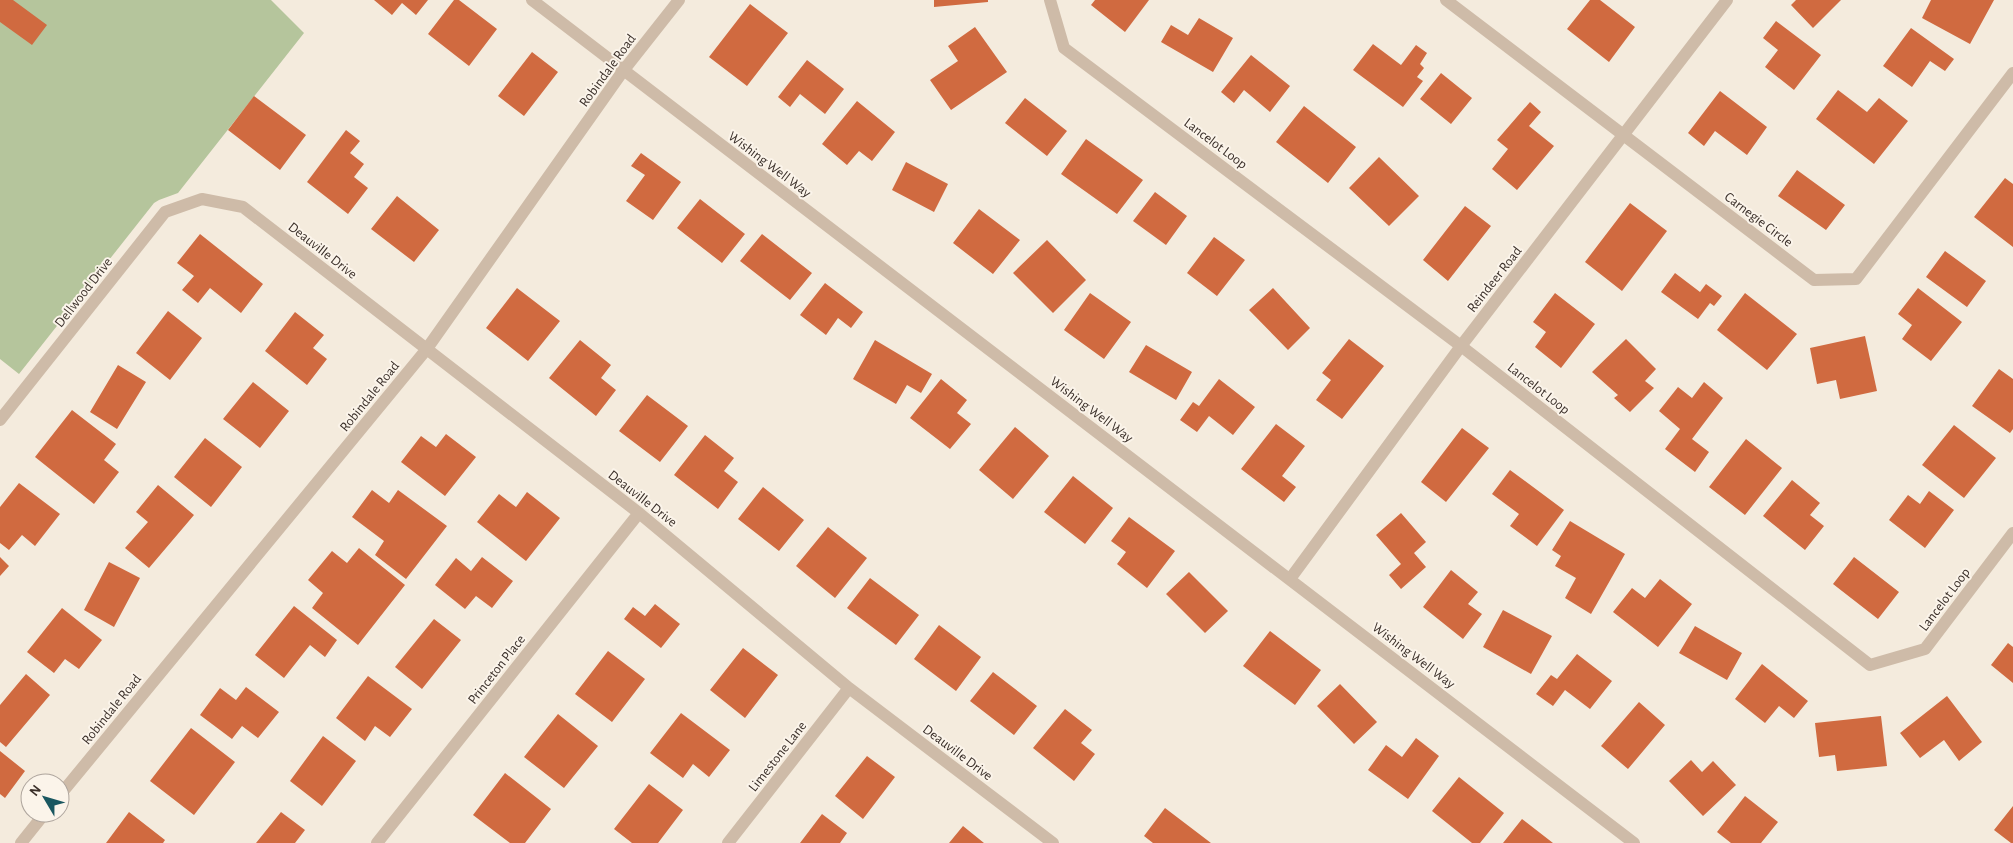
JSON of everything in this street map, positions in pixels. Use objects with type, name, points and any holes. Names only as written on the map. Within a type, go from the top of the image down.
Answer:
[{"type":"street","name":"Wishing Well Way","points":[[532,0],[1634,843]]},
{"type":"street","name":"Robindale Road","points":[[70,783],[426,350],[624,71],[679,0]]},
{"type":"street","name":"Lancelot Loop","points":[[1050,0],[1064,48],[1461,346],[1870,665],[1925,649],[2013,533]]},
{"type":"street","name":"Carnegie Circle","points":[[1446,0],[1814,280],[1856,279],[2013,74]]},
{"type":"street","name":"Reindeer Road","points":[[1290,579],[1461,346],[1727,0]]},
{"type":"street","name":"Deauville Drive","points":[[202,199],[243,207],[639,513],[849,688],[1053,843]]},
{"type":"street","name":"Dellwood Drive","points":[[0,420],[165,212],[202,199]]},
{"type":"street","name":"Princeton Place","points":[[377,843],[639,513]]},
{"type":"street","name":"Limestone Lane","points":[[728,843],[849,688]]},
{"type":"street","points":[[21,843],[37,823]]},
{"type":"green space","points":[[0,0],[271,0],[304,33],[178,193],[154,203],[19,374],[0,359]]},
{"type":"building","points":[[0,0],[13,0],[47,25],[32,45],[0,22]]},
{"type":"building","points":[[374,0],[428,0],[416,15],[402,3],[392,15]]},
{"type":"building","points":[[454,0],[459,0],[497,29],[469,66],[428,34]]},
{"type":"building","points":[[934,0],[988,0],[988,2],[934,7]]},
{"type":"building","points":[[1095,0],[1149,0],[1125,32],[1091,5]]},
{"type":"building","points":[[1590,0],[1600,0],[1635,27],[1609,62],[1567,29]]},
{"type":"building","points":[[1796,0],[1841,0],[1813,28],[1791,5]]},
{"type":"building","points":[[1931,0],[1994,0],[1970,44],[1922,18]]},
{"type":"building","points":[[750,4],[788,33],[747,86],[709,57]]},
{"type":"building","points":[[1199,18],[1233,38],[1213,72],[1161,42],[1171,25],[1188,35]]},
{"type":"building","points":[[1776,21],[1821,55],[1794,90],[1765,67],[1778,50],[1763,38]]},
{"type":"building","points":[[975,27],[1007,72],[951,110],[930,80],[958,61],[948,46]]},
{"type":"building","points":[[1911,28],[1954,59],[1945,71],[1930,61],[1912,87],[1883,66]]},
{"type":"building","points":[[1373,44],[1401,65],[1416,45],[1427,53],[1420,64],[1424,68],[1417,77],[1423,81],[1403,107],[1353,70]]},
{"type":"building","points":[[532,52],[558,72],[524,116],[498,96]]},
{"type":"building","points":[[1251,55],[1290,86],[1270,112],[1244,90],[1234,103],[1221,92]]},
{"type":"building","points":[[807,60],[844,89],[825,114],[800,94],[790,107],[778,97]]},
{"type":"building","points":[[1441,73],[1472,98],[1451,124],[1420,99]]},
{"type":"building","points":[[1838,90],[1867,112],[1879,98],[1908,121],[1874,164],[1816,119]]},
{"type":"building","points":[[1720,91],[1767,127],[1747,155],[1715,131],[1704,146],[1688,133]]},
{"type":"building","points":[[254,96],[306,135],[280,170],[228,130]]},
{"type":"building","points":[[1025,98],[1067,131],[1047,156],[1005,123]]},
{"type":"building","points":[[857,101],[895,132],[872,161],[859,151],[847,165],[822,144]]},
{"type":"building","points":[[1530,102],[1541,112],[1529,126],[1554,146],[1517,190],[1492,169],[1508,149],[1497,140]]},
{"type":"building","points":[[1304,106],[1356,147],[1328,183],[1276,142]]},
{"type":"building","points":[[346,130],[360,141],[350,153],[364,164],[354,177],[368,188],[348,214],[307,182]]},
{"type":"building","points":[[1086,139],[1143,180],[1117,214],[1061,174]]},
{"type":"building","points":[[641,153],[681,182],[653,220],[626,201],[645,175],[631,166]]},
{"type":"building","points":[[1379,157],[1419,196],[1389,226],[1349,188]]},
{"type":"building","points":[[906,162],[948,184],[934,212],[892,190]]},
{"type":"building","points":[[1797,170],[1845,205],[1826,230],[1778,196]]},
{"type":"building","points":[[2005,178],[2013,184],[2013,247],[1974,217]]},
{"type":"building","points":[[1155,192],[1187,216],[1166,245],[1133,221]]},
{"type":"building","points":[[397,196],[439,230],[414,262],[371,229]]},
{"type":"building","points":[[700,199],[745,234],[722,263],[677,228]]},
{"type":"building","points":[[1630,203],[1667,231],[1622,291],[1585,262]]},
{"type":"building","points":[[1465,206],[1491,226],[1448,281],[1423,260]]},
{"type":"building","points":[[979,209],[1020,240],[993,274],[953,243]]},
{"type":"building","points":[[200,234],[263,284],[241,313],[210,288],[198,303],[182,290],[194,276],[177,263]]},
{"type":"building","points":[[762,234],[812,273],[790,300],[740,261]]},
{"type":"building","points":[[1214,237],[1245,260],[1217,296],[1187,273]]},
{"type":"building","points":[[1047,240],[1086,280],[1053,313],[1013,273]]},
{"type":"building","points":[[1945,251],[1986,281],[1967,307],[1926,277]]},
{"type":"building","points":[[1675,273],[1700,292],[1706,284],[1722,296],[1714,306],[1710,303],[1698,319],[1661,292]]},
{"type":"building","points":[[825,283],[863,312],[851,328],[838,318],[826,335],[800,315]]},
{"type":"building","points":[[517,288],[560,321],[528,361],[486,328]]},
{"type":"building","points":[[1273,288],[1310,328],[1288,350],[1249,310]]},
{"type":"building","points":[[1918,288],[1962,322],[1931,361],[1902,339],[1912,325],[1898,314]]},
{"type":"building","points":[[1090,293],[1131,322],[1104,359],[1064,330]]},
{"type":"building","points":[[1555,293],[1595,324],[1561,368],[1535,347],[1546,332],[1533,322]]},
{"type":"building","points":[[1745,293],[1797,334],[1767,370],[1717,330]]},
{"type":"building","points":[[168,311],[202,338],[170,380],[136,353]]},
{"type":"building","points":[[295,312],[324,335],[313,348],[327,359],[307,385],[265,351]]},
{"type":"building","points":[[1865,336],[1877,391],[1840,399],[1836,380],[1817,384],[1810,348]]},
{"type":"building","points":[[1349,339],[1384,366],[1342,419],[1316,400],[1331,380],[1322,373]]},
{"type":"building","points":[[1626,339],[1656,369],[1645,381],[1654,388],[1630,412],[1614,398],[1618,395],[1592,372]]},
{"type":"building","points":[[580,340],[611,365],[601,378],[616,390],[596,416],[549,378]]},
{"type":"building","points":[[875,340],[932,374],[921,393],[907,385],[896,404],[853,379]]},
{"type":"building","points":[[1146,345],[1192,372],[1176,400],[1129,372]]},
{"type":"building","points":[[118,365],[146,382],[117,429],[90,412]]},
{"type":"building","points":[[1999,369],[2013,379],[2013,429],[2010,433],[1972,406]]},
{"type":"building","points":[[941,379],[967,400],[957,413],[971,424],[950,449],[910,418]]},
{"type":"building","points":[[1219,379],[1255,407],[1233,435],[1209,416],[1197,432],[1180,420],[1193,402],[1199,406]]},
{"type":"building","points":[[253,382],[289,411],[260,448],[223,419]]},
{"type":"building","points":[[1704,382],[1723,398],[1692,439],[1709,452],[1695,472],[1665,449],[1680,429],[1659,411],[1678,387],[1692,398]]},
{"type":"building","points":[[647,395],[688,426],[660,462],[619,431]]},
{"type":"building","points":[[72,410],[116,444],[104,460],[119,472],[94,504],[35,457]]},
{"type":"building","points":[[1276,424],[1305,446],[1282,476],[1296,487],[1284,502],[1241,469]]},
{"type":"building","points":[[1954,425],[1996,458],[1964,498],[1922,465]]},
{"type":"building","points":[[1015,427],[1049,456],[1013,499],[979,470]]},
{"type":"building","points":[[1462,428],[1489,448],[1446,502],[1421,482]]},
{"type":"building","points":[[446,434],[476,457],[445,496],[401,462],[421,436],[436,447]]},
{"type":"building","points":[[705,435],[734,458],[724,471],[738,482],[718,509],[674,475]]},
{"type":"building","points":[[205,438],[242,467],[211,507],[174,477]]},
{"type":"building","points":[[1746,439],[1782,468],[1745,515],[1709,487]]},
{"type":"building","points":[[1510,470],[1564,510],[1537,546],[1510,526],[1519,514],[1492,494]]},
{"type":"building","points":[[1073,476],[1113,508],[1085,544],[1044,512]]},
{"type":"building","points":[[1792,480],[1820,503],[1810,515],[1824,526],[1805,550],[1763,516]]},
{"type":"building","points":[[19,483],[60,514],[35,546],[22,535],[9,550],[0,543],[0,507]]},
{"type":"building","points":[[158,485],[194,515],[149,568],[125,548],[148,522],[136,512]]},
{"type":"building","points":[[763,487],[804,520],[779,551],[738,519]]},
{"type":"building","points":[[372,490],[389,503],[398,490],[447,526],[406,579],[375,555],[384,541],[352,517]]},
{"type":"building","points":[[1929,491],[1954,510],[1925,548],[1889,520],[1908,495],[1920,504]]},
{"type":"building","points":[[527,492],[560,518],[526,561],[477,522],[499,494],[516,507]]},
{"type":"building","points":[[1401,513],[1426,542],[1414,553],[1426,567],[1401,589],[1389,575],[1401,564],[1376,535]]},
{"type":"building","points":[[1129,517],[1175,551],[1147,588],[1117,564],[1126,552],[1111,541]]},
{"type":"building","points":[[1570,521],[1625,554],[1591,614],[1565,598],[1576,578],[1555,566],[1561,556],[1552,550]]},
{"type":"building","points":[[828,527],[867,558],[835,598],[796,566]]},
{"type":"building","points":[[359,548],[405,585],[358,645],[312,608],[323,593],[308,580],[332,551],[347,563]]},
{"type":"building","points":[[0,557],[9,566],[0,576]]},
{"type":"building","points":[[482,557],[513,581],[492,608],[476,596],[465,609],[435,585],[456,558],[471,571]]},
{"type":"building","points":[[1854,557],[1899,592],[1878,619],[1833,584]]},
{"type":"building","points":[[109,562],[140,578],[114,627],[84,610]]},
{"type":"building","points":[[1451,570],[1478,592],[1468,604],[1482,614],[1463,639],[1423,607]]},
{"type":"building","points":[[1189,572],[1228,611],[1205,633],[1166,594]]},
{"type":"building","points":[[870,578],[919,615],[896,645],[847,608]]},
{"type":"building","points":[[1660,579],[1692,604],[1658,647],[1613,612],[1632,588],[1645,598]]},
{"type":"building","points":[[655,604],[680,624],[661,648],[624,619],[633,607],[645,616]]},
{"type":"building","points":[[294,606],[337,640],[325,657],[310,645],[284,678],[255,655]]},
{"type":"building","points":[[62,608],[102,640],[79,669],[65,659],[54,673],[27,652]]},
{"type":"building","points":[[1503,610],[1552,636],[1531,674],[1483,647]]},
{"type":"building","points":[[434,619],[461,640],[422,689],[395,667]]},
{"type":"building","points":[[939,625],[981,657],[956,691],[914,659]]},
{"type":"building","points":[[1695,626],[1742,653],[1727,680],[1679,653]]},
{"type":"building","points":[[1270,631],[1321,670],[1295,705],[1243,666]]},
{"type":"building","points":[[2008,643],[2013,647],[2013,683],[1991,665]]},
{"type":"building","points":[[743,648],[778,675],[745,718],[710,690]]},
{"type":"building","points":[[608,651],[645,679],[612,722],[575,694]]},
{"type":"building","points":[[1577,654],[1612,681],[1590,709],[1565,690],[1553,706],[1536,694],[1551,675],[1557,679]]},
{"type":"building","points":[[1762,664],[1808,701],[1794,718],[1779,706],[1765,723],[1735,699]]},
{"type":"building","points":[[993,672],[1037,706],[1014,735],[970,701]]},
{"type":"building","points":[[26,674],[50,695],[6,747],[0,742],[0,705]]},
{"type":"building","points":[[368,676],[412,709],[390,737],[375,726],[365,741],[336,718]]},
{"type":"building","points":[[1340,684],[1377,722],[1354,744],[1317,706]]},
{"type":"building","points":[[246,687],[279,712],[258,738],[242,726],[232,739],[200,715],[220,688],[236,700]]},
{"type":"building","points":[[1947,696],[1982,742],[1959,761],[1944,740],[1920,758],[1900,733]]},
{"type":"building","points":[[1639,702],[1665,725],[1628,769],[1601,746]]},
{"type":"building","points":[[1065,709],[1092,730],[1081,743],[1095,754],[1074,781],[1033,748]]},
{"type":"building","points":[[681,713],[730,750],[709,777],[693,764],[683,778],[650,753]]},
{"type":"building","points":[[558,714],[598,746],[564,788],[524,757]]},
{"type":"building","points":[[1881,716],[1887,766],[1837,771],[1835,755],[1819,757],[1815,723]]},
{"type":"building","points":[[191,728],[235,762],[194,815],[150,781]]},
{"type":"building","points":[[323,736],[356,761],[322,806],[290,781]]},
{"type":"building","points":[[1416,738],[1439,756],[1408,799],[1368,770],[1386,745],[1402,757]]},
{"type":"building","points":[[0,751],[25,771],[20,773],[20,778],[5,798],[0,794]]},
{"type":"building","points":[[867,756],[895,777],[863,819],[835,796]]},
{"type":"building","points":[[1691,760],[1702,772],[1713,761],[1736,785],[1703,816],[1669,781]]},
{"type":"building","points":[[505,773],[551,809],[525,843],[510,843],[473,815]]},
{"type":"building","points":[[1459,777],[1504,813],[1480,843],[1472,843],[1432,811]]},
{"type":"building","points":[[649,784],[683,810],[658,843],[632,843],[614,829]]},
{"type":"building","points":[[1745,796],[1778,822],[1761,843],[1731,843],[1717,832]]},
{"type":"building","points":[[2013,806],[2013,843],[2011,843],[1994,830]]},
{"type":"building","points":[[1165,808],[1211,843],[1153,843],[1144,836]]},
{"type":"building","points":[[129,812],[165,840],[163,843],[106,843]]},
{"type":"building","points":[[281,812],[305,830],[295,843],[256,843]]},
{"type":"building","points":[[822,814],[847,833],[840,843],[800,843]]},
{"type":"building","points":[[1522,819],[1553,843],[1503,843]]},
{"type":"building","points":[[963,826],[984,843],[949,843]]}]
